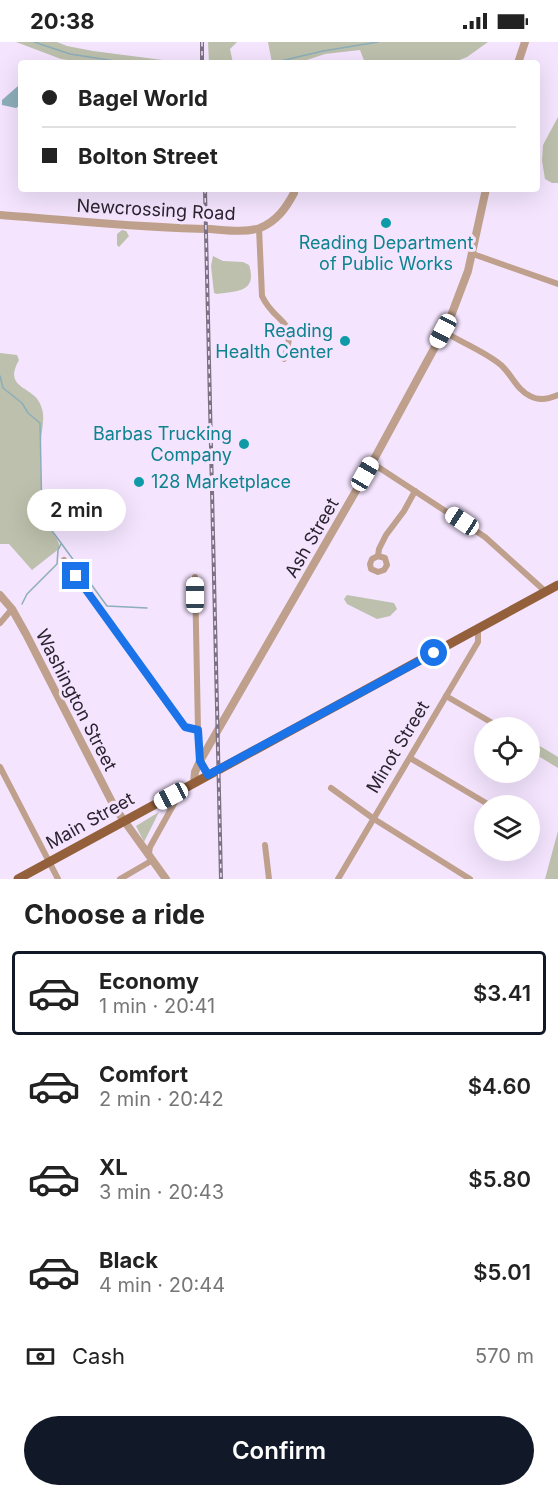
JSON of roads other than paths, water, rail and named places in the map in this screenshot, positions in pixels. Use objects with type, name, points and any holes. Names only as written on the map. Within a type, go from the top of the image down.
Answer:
[{"type":"main road","name":"Main Street","points":[[18,879],[558,585]]},
{"type":"street","points":[[519,60],[525,42]]},
{"type":"street","name":"Ash Street","points":[[194,783],[195,772],[200,761],[372,463],[443,331],[461,292],[473,254],[485,192]]},
{"type":"street","name":"Newcrossing Road","points":[[0,215],[183,229],[244,230],[259,228],[280,214],[294,193]]},
{"type":"street","points":[[259,228],[262,296],[268,306],[285,323],[289,333],[289,343],[284,359]]},
{"type":"street","points":[[473,254],[558,284]]},
{"type":"street","points":[[443,331],[496,361],[521,390],[530,396],[540,399],[558,395]]},
{"type":"street","points":[[372,463],[485,537],[546,592]]},
{"type":"street","points":[[378,556],[386,535],[404,511],[415,491]]},
{"type":"street","points":[[64,560],[185,727],[198,730]]},
{"type":"street","points":[[195,577],[200,761],[208,775]]},
{"type":"street","name":"Washington Street","points":[[0,594],[12,609],[110,799],[123,821],[166,879]]},
{"type":"street","points":[[0,623],[12,609]]},
{"type":"street","name":"Minot Street","points":[[338,879],[478,642],[478,629]]},
{"type":"street","points":[[446,696],[482,717]]},
{"type":"street","points":[[410,758],[474,796]]},
{"type":"street","points":[[0,767],[58,879]]},
{"type":"street","points":[[331,788],[374,819],[470,879]]},
{"type":"street","points":[[120,879],[151,861],[150,847],[182,790]]},
{"type":"street","points":[[265,845],[269,879]]},
{"type":"water","points":[[18,86],[18,107],[2,105],[2,100]]},
{"type":"waterway","points":[[34,42],[70,54],[109,60]]},
{"type":"waterway","points":[[285,60],[378,42]]},
{"type":"waterway","points":[[0,376],[3,388],[22,403],[28,413],[40,423],[42,517],[107,606],[147,608]]},
{"type":"waterway","points":[[22,604],[27,594],[57,564],[61,544]]},
{"type":"railway","points":[[202,42],[202,60]]},
{"type":"railway","points":[[205,192],[221,879]]},
{"type":"place","name":"Reading Department of Public Works","points":[[386,223]]},
{"type":"place","name":"Reading Health Center","points":[[345,341]]},
{"type":"place","name":"Barbas Trucking Company","points":[[244,444]]},
{"type":"place","name":"128 Marketplace","points":[[139,482]]}]
